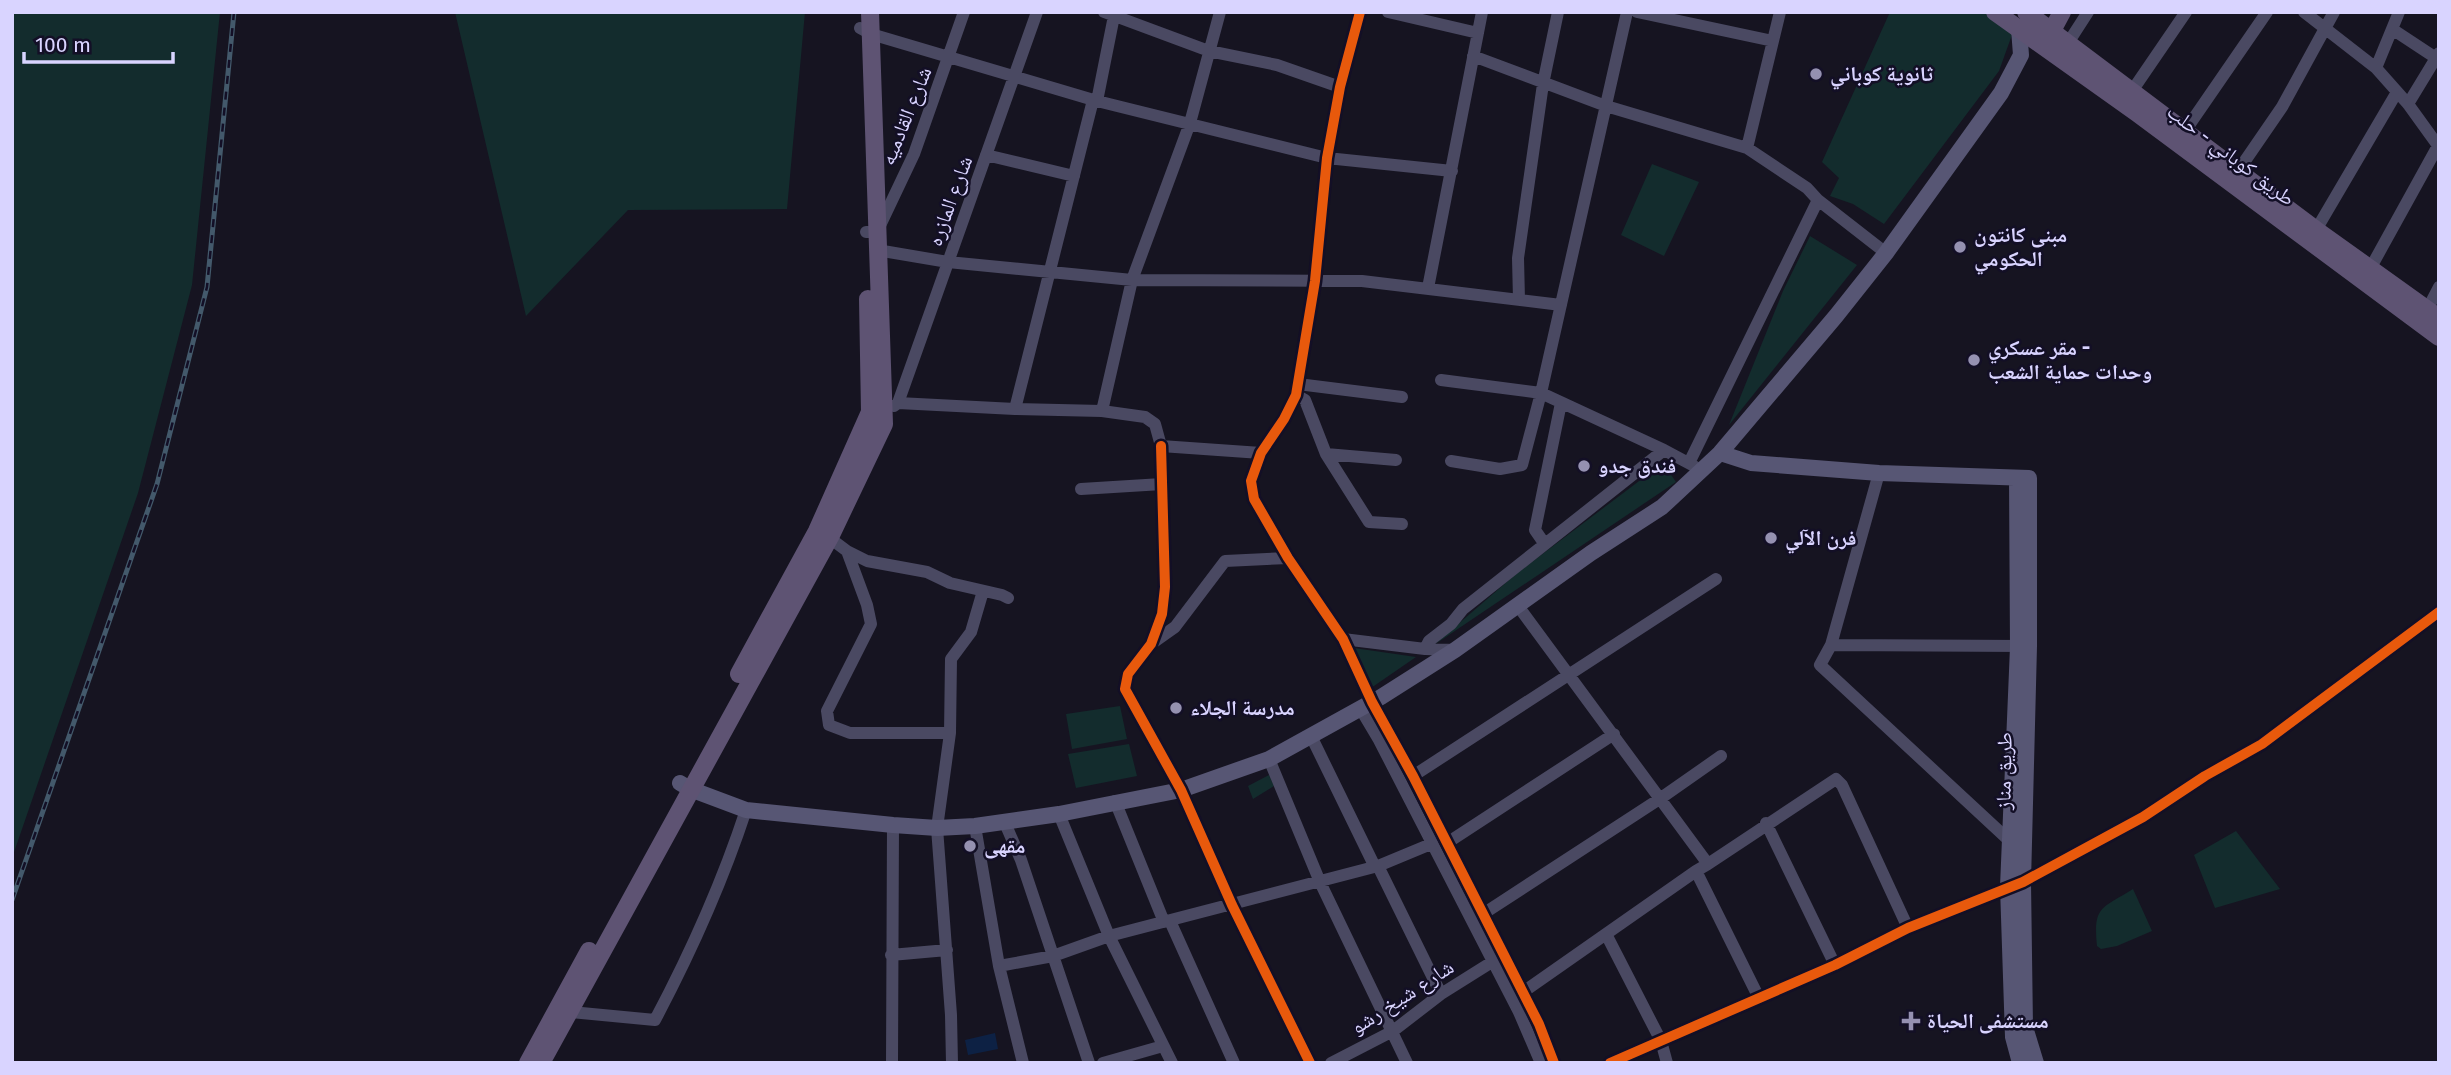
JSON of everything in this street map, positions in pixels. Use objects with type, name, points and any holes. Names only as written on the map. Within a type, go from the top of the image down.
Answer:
[{"type":"main road","points":[[528,1063],[824,534],[885,409],[873,238],[864,25],[870,12]]},
{"type":"main road","name":"طريق كوباني - حلب","points":[[1995,12],[2023,18],[2327,247],[2439,337]]},
{"type":"main road","points":[[2021,55],[2047,38],[2062,12]]},
{"type":"main road","points":[[685,786],[746,810],[937,828],[1005,823],[1181,790],[1269,759],[1366,705],[1455,650],[1662,507],[1694,467],[1720,453],[1886,253],[2001,93],[2021,55],[2023,18]]},
{"type":"main road","name":"طريق كوباني - حلب","points":[[2047,38],[2068,43],[2316,230],[2327,247],[2370,269],[2433,314]]},
{"type":"main road","points":[[1720,453],[1751,463],[1880,473]]},
{"type":"main road","name":"طريق مناز","points":[[1880,473],[2023,478],[2024,647],[2016,845],[2013,1037],[2020,1063]]},
{"type":"main road","points":[[541,1063],[570,1012],[685,786]]},
{"type":"main road","name":"طريق مناز","points":[[2015,884],[2025,1027],[2036,1063]]},
{"type":"street","name":"شارع القادميه","points":[[873,238],[914,154],[964,12]]},
{"type":"street","name":"شارع المازره","points":[[885,409],[948,262],[1037,12]]},
{"type":"street","points":[[1102,411],[1132,280],[1190,123],[1220,12]]},
{"type":"street","points":[[1360,12],[1340,86],[1327,158],[1315,281],[1297,389],[1284,419],[1261,453],[1251,481],[1254,499],[1287,558],[1343,639],[1379,740],[1519,1012],[1541,1063]]},
{"type":"street","points":[[1388,12],[1478,33]]},
{"type":"street","points":[[1428,288],[1482,12]]},
{"type":"street","points":[[1519,300],[1518,258],[1543,84],[1558,12]]},
{"type":"street","points":[[1451,461],[1500,469],[1522,465],[1541,393],[1627,12]]},
{"type":"street","points":[[1637,12],[1773,41]]},
{"type":"street","points":[[1747,148],[1780,12]]},
{"type":"street","points":[[2068,43],[2088,12]]},
{"type":"street","points":[[2132,91],[2186,12]]},
{"type":"street","points":[[2185,131],[2267,12]]},
{"type":"street","points":[[2304,12],[2376,68],[2408,104],[2438,146],[2370,269]]},
{"type":"street","points":[[2238,171],[2282,107],[2334,12]]},
{"type":"street","points":[[2376,68],[2399,12]]},
{"type":"street","points":[[1015,409],[1117,15],[1209,51],[1277,65],[1340,86]]},
{"type":"street","points":[[864,25],[950,58],[1095,101],[1327,158],[1452,171]]},
{"type":"street","points":[[2392,29],[2438,56],[2408,104]]},
{"type":"street","points":[[1474,56],[1605,106],[1747,148],[1807,188],[1818,200],[1886,253]]},
{"type":"street","points":[[2316,230],[2397,92]]},
{"type":"street","points":[[986,155],[1074,176]]},
{"type":"street","points":[[1441,380],[1541,393],[1664,450],[1694,467],[1818,200]]},
{"type":"street","points":[[873,238],[948,262],[1132,280],[1362,281],[1561,304]]},
{"type":"street","points":[[2433,314],[2439,287]]},
{"type":"street","points":[[1297,389],[1402,397]]},
{"type":"street","points":[[1297,389],[1305,400],[1326,454],[1368,522],[1402,524]]},
{"type":"street","points":[[1544,542],[1535,530],[1561,403]]},
{"type":"street","points":[[885,409],[1102,411],[1144,417],[1155,424],[1161,446],[1165,587],[1162,614],[1151,644]]},
{"type":"street","points":[[1161,446],[1261,453]]},
{"type":"street","points":[[1424,649],[1463,609],[1544,542],[1664,450]]},
{"type":"street","points":[[1326,454],[1396,460]]},
{"type":"street","points":[[1880,473],[1831,645],[1820,665],[2016,845]]},
{"type":"street","points":[[1081,489],[1162,484]]},
{"type":"street","points":[[824,534],[847,551],[867,561],[927,572],[950,583],[1008,598]]},
{"type":"street","points":[[847,551],[871,624],[827,711],[829,724],[850,733],[950,733]]},
{"type":"street","points":[[1287,558],[1225,561],[1175,627],[1151,644],[1128,674],[1125,689],[1181,790],[1232,905],[1310,1063]]},
{"type":"street","points":[[1413,776],[1716,579]]},
{"type":"street","points":[[952,1063],[947,950],[937,828],[950,733],[951,659],[971,632],[983,591]]},
{"type":"street","points":[[1518,606],[1708,864]]},
{"type":"street","points":[[1610,1063],[1835,965],[1908,928],[2015,884],[2143,817],[2205,776],[2262,744],[2439,612]]},
{"type":"street","points":[[1343,639],[1455,650]]},
{"type":"street","points":[[1831,645],[2024,647]]},
{"type":"street","points":[[1366,705],[1413,776],[1539,1024],[1554,1063]]},
{"type":"street","points":[[1447,843],[1614,734]]},
{"type":"street","points":[[1311,736],[1441,994]]},
{"type":"street","points":[[1483,914],[1721,756]]},
{"type":"street","points":[[1269,759],[1320,882],[1407,1063]]},
{"type":"street","points":[[1523,992],[1766,823],[1836,779],[1842,785],[1908,928]]},
{"type":"street","points":[[1115,801],[1167,921],[1234,1063]]},
{"type":"street","points":[[570,1012],[654,1020],[685,963],[708,912],[746,810]]},
{"type":"street","points":[[1059,814],[1109,936],[1172,1063]]},
{"type":"street","points":[[1005,823],[1021,860],[1089,1063]]},
{"type":"street","points":[[1766,823],[1835,965]]},
{"type":"street","points":[[892,1063],[893,825]]},
{"type":"street","points":[[975,826],[999,966],[1023,1063]]},
{"type":"street","points":[[999,966],[1053,956],[1109,936],[1377,867],[1431,844]]},
{"type":"street","points":[[1696,871],[1759,998]]},
{"type":"street","points":[[1606,934],[1661,1041],[1667,1063]]},
{"type":"street","points":[[891,955],[947,950]]},
{"type":"street","name":"شارع شيخ رشو","points":[[1331,1063],[1393,1031],[1441,994],[1492,962]]},
{"type":"street","points":[[1103,1063],[1163,1046]]},
{"type":"green space","points":[[12,12],[220,12],[192,285],[138,493],[12,858]]},
{"type":"green space","points":[[455,12],[805,12],[787,209],[628,210],[526,316]]},
{"type":"green space","points":[[1890,12],[1984,12],[2013,32],[1999,71],[1884,224],[1853,204],[1830,196],[1839,178],[1822,162]]},
{"type":"green space","points":[[1652,164],[1699,182],[1664,256],[1621,235]]},
{"type":"green space","points":[[1810,236],[1857,265],[1729,425],[1783,291]]},
{"type":"green space","points":[[1663,463],[1676,482],[1434,645],[1516,574]]},
{"type":"green space","points":[[1354,648],[1416,657],[1371,688]]},
{"type":"green space","points":[[1120,706],[1127,739],[1072,749],[1066,714]]},
{"type":"green space","points":[[1129,744],[1137,776],[1076,788],[1068,754]]},
{"type":"green space","points":[[1269,775],[1274,786],[1253,799],[1248,786]]},
{"type":"green space","points":[[2236,831],[2280,889],[2215,908],[2194,855]]},
{"type":"green space","points":[[2133,889],[2152,931],[2117,946],[2101,949],[2097,946],[2098,916],[2106,905]]},
{"type":"water","points":[[995,1033],[998,1049],[968,1055],[965,1040]]},
{"type":"railway","points":[[12,900],[157,484],[207,287],[234,12]]},
{"type":"cycle path","points":[[1360,12],[1340,87],[1327,158],[1315,281],[1296,395],[1284,419],[1261,453],[1251,481],[1254,499],[1288,558],[1343,639],[1372,702],[1413,776],[1539,1024],[1554,1063]]},
{"type":"cycle path","points":[[1161,446],[1165,587],[1162,614],[1151,644],[1128,674],[1125,689],[1181,790],[1232,905],[1310,1063]]},
{"type":"cycle path","points":[[1610,1063],[1835,965],[1908,928],[2023,882],[2143,817],[2205,776],[2262,744],[2439,612]]},
{"type":"place","name":"ثانوية كوباني","points":[[1816,74]]},
{"type":"place","name":"مبنى كانتون الحكومي","points":[[1960,247]]},
{"type":"place","name":"مقر عسكري - وحدات حماية الشعب","points":[[1974,360]]},
{"type":"place","name":"فندق جدو","points":[[1584,466]]},
{"type":"place","name":"فرن الآلي","points":[[1771,538]]},
{"type":"place","name":"مدرسة الجلاء","points":[[1176,708]]},
{"type":"place","name":"مقهى","points":[[970,846]]},
{"type":"place","name":"مستشفى الحياة","points":[[1911,1021]]}]
